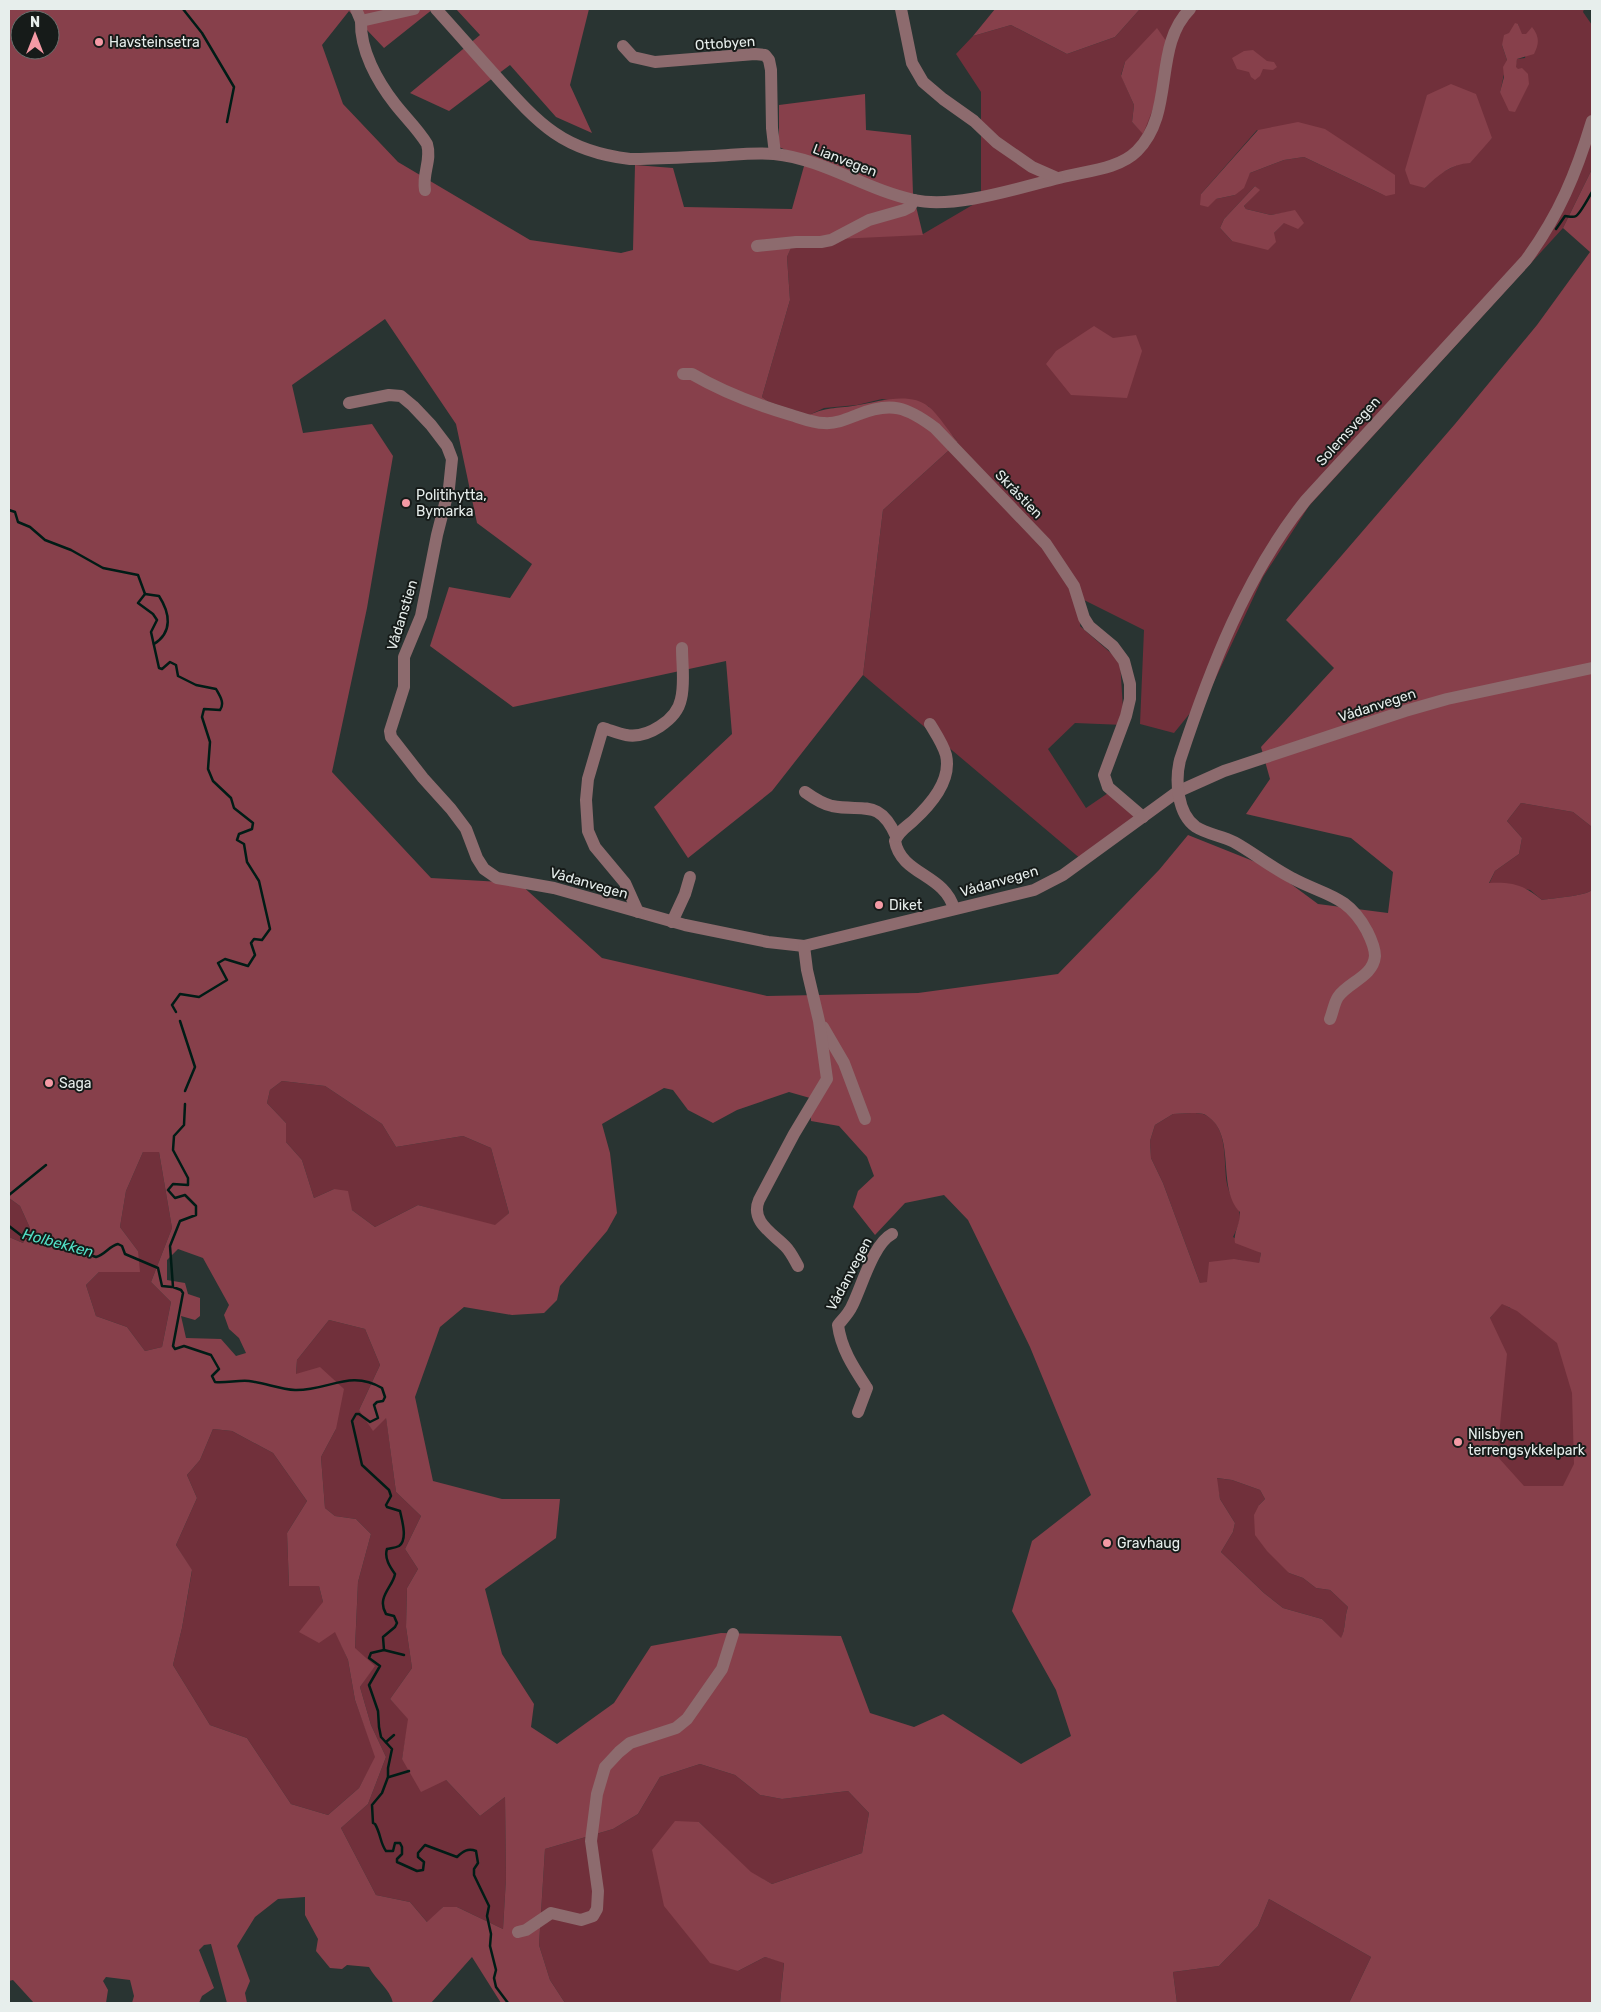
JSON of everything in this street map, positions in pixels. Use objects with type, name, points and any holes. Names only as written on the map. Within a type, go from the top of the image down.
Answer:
[{"type":"street","points":[[356,9],[360,21],[362,41],[379,78],[394,103],[427,144],[428,164],[423,179],[425,190]]},
{"type":"street","points":[[360,21],[414,9]]},
{"type":"street","name":"Lianvegen","points":[[436,9],[530,114],[549,131],[572,144],[610,156],[630,159],[774,154],[811,162],[878,189],[914,200],[934,202],[968,198],[1057,178],[1118,164],[1129,158],[1144,144],[1154,125],[1174,32],[1179,22],[1190,9]]},
{"type":"street","points":[[901,9],[912,63],[923,82],[974,121],[996,142],[1032,167],[1057,178]]},
{"type":"street","name":"Ottobyen","points":[[623,46],[633,57],[655,62],[755,54],[765,55],[769,60],[771,70],[774,154]]},
{"type":"street","name":"Solemsvegen","points":[[1177,792],[1177,772],[1180,760],[1210,674],[1256,578],[1282,532],[1306,500],[1526,260],[1548,228],[1565,198],[1592,121]]},
{"type":"street","points":[[757,246],[831,240],[869,220],[904,210],[910,207],[914,200]]},
{"type":"street","name":"Skråstien","points":[[683,374],[692,374],[768,408],[808,420],[824,423],[835,422],[866,412],[888,408],[916,414],[935,428],[1046,544],[1074,586],[1084,618],[1089,626],[1113,646],[1124,661],[1130,684],[1130,699],[1126,716],[1104,775],[1108,787],[1143,817]]},
{"type":"street","name":"Vådanstien","points":[[349,403],[389,395],[401,396],[414,406],[431,425],[450,452],[453,467],[448,495],[437,535],[420,616],[404,657],[404,687],[390,734],[395,743],[466,829],[477,858],[484,869],[496,878]]},
{"type":"street","points":[[638,912],[625,883],[591,839],[586,822],[588,779],[603,728],[626,735],[641,733],[666,723],[675,713],[680,705],[683,691],[682,648]]},
{"type":"street","name":"Vådanvegen","points":[[496,878],[554,888],[672,922],[768,942],[804,946],[1010,896],[1048,883],[1063,875],[1177,792],[1224,771],[1446,699],[1592,668]]},
{"type":"street","points":[[896,836],[927,807],[943,783],[946,771],[945,754],[930,724]]},
{"type":"street","points":[[805,792],[829,805],[866,807],[876,811],[887,822],[896,836],[896,846],[904,860],[943,889],[948,895],[954,910]]},
{"type":"street","points":[[1177,792],[1189,820],[1195,826],[1232,841],[1293,879],[1338,899],[1346,904],[1359,918],[1374,947],[1374,961],[1366,974],[1337,998],[1330,1019]]},
{"type":"street","points":[[672,922],[685,894],[690,877]]},
{"type":"street","points":[[798,1266],[787,1248],[757,1218],[756,1207],[794,1134],[826,1084],[827,1074],[819,1021],[807,970],[804,946]]},
{"type":"street","points":[[819,1021],[844,1063],[865,1119]]},
{"type":"street","name":"Vådanvegen","points":[[858,1412],[866,1388],[849,1360],[840,1338],[838,1325],[851,1308],[877,1250],[888,1236],[892,1234]]},
{"type":"street","points":[[518,1932],[526,1930],[551,1913],[582,1920],[593,1916],[597,1909],[598,1891],[591,1841],[597,1794],[605,1767],[630,1743],[676,1728],[687,1719],[722,1669],[733,1634]]},
{"type":"shaded area","points":[[9,9],[433,9],[384,48],[349,11],[322,45],[343,104],[398,162],[530,240],[621,253],[633,250],[635,165],[673,168],[684,207],[792,209],[806,159],[779,147],[779,105],[865,94],[866,130],[911,135],[913,194],[923,235],[794,241],[787,257],[790,300],[762,397],[769,402],[809,415],[828,409],[884,400],[913,400],[929,407],[958,442],[883,510],[863,675],[772,791],[688,858],[654,807],[732,734],[726,661],[513,707],[430,646],[449,587],[510,598],[532,564],[477,523],[456,424],[385,319],[292,385],[303,433],[372,424],[393,456],[367,608],[332,772],[431,878],[519,883],[602,958],[767,996],[918,993],[1058,974],[1159,870],[1188,835],[1268,867],[1318,904],[1388,913],[1393,872],[1351,838],[1246,814],[1270,779],[1261,747],[1334,668],[1286,620],[1455,424],[1537,325],[1590,252],[1563,228],[1592,169],[1592,827],[1573,812],[1521,803],[1507,821],[1522,838],[1519,854],[1495,871],[1489,883],[1505,883],[1518,886],[1530,891],[1542,900],[1576,895],[1592,890],[1592,2003],[1349,2003],[1371,1957],[1269,1899],[1258,1926],[1219,1966],[1173,1972],[1177,2003],[780,2003],[784,1963],[765,1957],[738,1971],[710,1963],[664,1906],[652,1850],[675,1821],[699,1822],[751,1872],[772,1884],[862,1853],[869,1813],[848,1791],[782,1799],[760,1795],[735,1775],[700,1764],[660,1777],[638,1814],[613,1829],[545,1849],[539,1945],[550,1980],[565,2003],[501,2003],[472,1957],[431,2003],[393,2003],[389,1993],[369,1967],[347,1965],[342,1969],[330,1968],[316,1951],[318,1939],[305,1915],[305,1897],[278,1899],[255,1917],[237,1946],[250,1981],[245,1993],[247,2003],[227,2003],[211,1944],[204,1945],[199,1950],[214,1988],[202,1996],[199,2003],[132,2003],[134,1996],[130,1980],[106,1977],[103,1981],[108,1990],[106,2003],[34,2003],[13,1980],[9,1981],[9,1237],[23,1243],[30,1228],[20,1206],[9,1198]],"holes":[[[282,1081],[325,1086],[382,1124],[396,1147],[463,1136],[491,1148],[509,1213],[495,1225],[418,1205],[375,1227],[352,1210],[348,1191],[334,1189],[314,1198],[302,1160],[286,1142],[286,1123],[267,1103],[270,1090]],[[664,1088],[673,1090],[688,1110],[713,1123],[737,1110],[789,1092],[810,1098],[811,1121],[839,1126],[867,1157],[874,1176],[858,1191],[853,1207],[875,1235],[905,1203],[944,1195],[968,1220],[1030,1347],[1091,1495],[1032,1541],[1012,1611],[1056,1690],[1071,1736],[1021,1764],[943,1714],[914,1727],[870,1713],[841,1636],[721,1633],[651,1646],[614,1703],[557,1744],[531,1727],[534,1704],[502,1654],[485,1589],[556,1538],[560,1499],[502,1499],[433,1481],[415,1397],[440,1327],[464,1307],[512,1315],[544,1313],[557,1300],[560,1286],[607,1231],[617,1213],[610,1153],[602,1124]],[[1200,1113],[1206,1115],[1216,1125],[1224,1148],[1229,1190],[1233,1202],[1240,1212],[1235,1243],[1261,1253],[1259,1263],[1234,1259],[1209,1262],[1207,1282],[1200,1283],[1163,1183],[1151,1158],[1150,1141],[1155,1125],[1173,1114]],[[143,1152],[159,1152],[172,1228],[151,1282],[171,1302],[162,1347],[145,1351],[127,1327],[96,1316],[86,1285],[99,1272],[140,1272],[138,1251],[120,1227],[126,1191]],[[178,1249],[203,1258],[229,1305],[224,1315],[229,1329],[239,1338],[246,1353],[236,1356],[221,1339],[186,1338],[181,1316],[195,1320],[200,1316],[200,1298],[188,1294],[185,1283],[167,1280],[167,1260]],[[1502,1304],[1517,1311],[1557,1343],[1572,1393],[1574,1464],[1563,1486],[1524,1486],[1497,1456],[1507,1354],[1490,1318]],[[329,1320],[365,1329],[380,1365],[359,1410],[373,1431],[386,1418],[396,1492],[421,1516],[405,1549],[418,1569],[407,1588],[406,1627],[412,1668],[390,1699],[408,1719],[402,1759],[421,1792],[446,1780],[480,1816],[505,1797],[506,1878],[503,1929],[457,1907],[443,1907],[427,1922],[410,1902],[376,1895],[341,1828],[368,1804],[386,1757],[371,1725],[360,1687],[375,1666],[355,1648],[358,1582],[371,1534],[356,1519],[335,1516],[325,1508],[321,1457],[336,1429],[344,1389],[320,1367],[296,1374],[297,1360]],[[213,1429],[232,1431],[273,1453],[307,1501],[287,1533],[289,1586],[319,1586],[323,1602],[299,1632],[319,1643],[335,1632],[348,1660],[355,1700],[375,1757],[359,1788],[328,1815],[291,1804],[247,1738],[210,1725],[173,1665],[182,1628],[192,1570],[176,1545],[197,1498],[187,1475],[200,1460]],[[1217,1478],[1232,1480],[1260,1490],[1265,1499],[1259,1505],[1254,1515],[1255,1535],[1267,1551],[1289,1573],[1303,1578],[1316,1588],[1330,1590],[1348,1607],[1341,1638],[1322,1619],[1283,1608],[1264,1593],[1221,1552],[1233,1532],[1235,1523],[1220,1499]]]},
{"type":"shaded area","points":[[456,9],[589,9],[570,85],[592,133],[556,117],[510,65],[449,111],[410,93],[480,35]]},
{"type":"shaded area","points":[[995,9],[1140,9],[1115,37],[1067,54],[1011,25],[973,36]]},
{"type":"shaded area","points":[[1140,9],[1584,9],[1583,12],[1592,25],[1592,169],[1563,228],[1309,506],[1263,577],[1212,686],[1174,733],[1140,724],[1144,630],[1084,600],[1080,626],[1120,661],[1124,725],[1075,723],[1048,749],[1086,808],[1111,791],[1135,816],[1082,860],[863,675],[883,510],[958,442],[928,406],[882,399],[857,405],[824,408],[809,415],[769,402],[762,397],[790,300],[787,257],[794,240],[923,234],[981,200],[981,92],[956,54],[973,36],[1011,25],[1067,54],[1115,37]],"holes":[[[1518,24],[1521,34],[1526,35],[1532,28],[1525,58],[1517,59],[1515,67],[1517,69],[1500,93],[1507,60],[1502,45]],[[1125,62],[1143,133],[1132,122],[1134,105],[1121,75]],[[1257,130],[1386,196],[1304,157],[1284,160],[1250,173],[1235,195],[1216,199],[1201,194]],[[1492,138],[1459,164],[1437,175],[1425,188],[1405,170]],[[1255,186],[1259,190],[1244,206],[1246,209],[1271,215],[1295,211],[1274,233],[1232,241],[1220,228],[1224,219]]]},
{"type":"shaded area","points":[[1515,23],[1518,24],[1522,34],[1526,34],[1532,27],[1538,40],[1534,54],[1517,59],[1516,67],[1518,69],[1522,68],[1528,74],[1529,84],[1515,112],[1509,111],[1500,92],[1504,77],[1503,67],[1507,60],[1502,45],[1504,35],[1509,33]]},
{"type":"shaded area","points":[[1157,28],[1166,41],[1154,106],[1143,134],[1132,122],[1134,105],[1121,76],[1125,62]]},
{"type":"shaded area","points":[[1253,50],[1267,61],[1274,62],[1277,67],[1273,70],[1263,69],[1260,76],[1255,80],[1249,72],[1237,69],[1232,58],[1244,51]]},
{"type":"shaded area","points":[[1451,84],[1476,94],[1492,138],[1470,163],[1445,171],[1425,188],[1410,184],[1405,170],[1427,95]]},
{"type":"shaded area","points":[[1298,122],[1325,129],[1395,175],[1395,194],[1386,196],[1304,157],[1284,160],[1250,173],[1244,188],[1235,195],[1216,199],[1208,207],[1200,205],[1201,194],[1258,130]]},
{"type":"shaded area","points":[[1255,186],[1260,190],[1244,206],[1246,209],[1271,215],[1295,210],[1304,223],[1298,229],[1284,223],[1274,233],[1276,242],[1268,250],[1232,241],[1220,228],[1224,219]]},
{"type":"shaded area","points":[[1094,326],[1113,338],[1136,335],[1142,351],[1127,398],[1071,395],[1046,364],[1056,351]]},
{"type":"shaded area","points":[[1521,803],[1573,812],[1592,827],[1592,890],[1576,895],[1542,900],[1530,890],[1489,884],[1495,871],[1519,854],[1522,838],[1507,821]]},
{"type":"shaded area","points":[[282,1081],[325,1086],[382,1124],[396,1147],[463,1136],[491,1148],[509,1213],[495,1226],[418,1205],[375,1227],[352,1210],[334,1189],[314,1198],[302,1160],[286,1142],[286,1123],[267,1103],[270,1090]]},
{"type":"shaded area","name":"Nilsbyen terrengsykkelpark","points":[[1192,1113],[1207,1116],[1219,1129],[1222,1138],[1227,1184],[1240,1213],[1238,1227],[1233,1237],[1261,1253],[1259,1264],[1234,1259],[1490,1318],[1502,1303],[1510,1308],[1592,1250],[1592,1665],[1205,1283],[1200,1283],[1163,1183],[1151,1158],[1150,1141],[1155,1125],[1173,1114]]},
{"type":"shaded area","points":[[143,1152],[159,1152],[172,1228],[151,1282],[171,1302],[162,1347],[145,1351],[127,1327],[96,1316],[86,1285],[99,1272],[138,1251],[120,1227],[126,1191]]},
{"type":"shaded area","points":[[9,1198],[20,1206],[30,1228],[23,1243],[9,1237]]},
{"type":"shaded area","points":[[329,1320],[365,1329],[380,1365],[359,1410],[386,1417],[396,1492],[421,1516],[405,1549],[418,1569],[407,1588],[406,1627],[412,1668],[390,1699],[409,1719],[402,1759],[446,1780],[480,1816],[505,1797],[506,1878],[503,1929],[457,1907],[443,1907],[428,1923],[410,1902],[376,1895],[341,1828],[368,1804],[386,1757],[371,1725],[360,1687],[374,1666],[355,1649],[358,1582],[371,1534],[356,1519],[335,1516],[325,1508],[321,1457],[336,1429],[296,1374],[297,1360]]},
{"type":"shaded area","points":[[213,1429],[232,1431],[273,1453],[307,1501],[287,1533],[289,1586],[319,1586],[323,1602],[348,1660],[355,1700],[376,1757],[359,1788],[328,1815],[291,1804],[247,1738],[210,1725],[173,1665],[192,1571],[176,1545],[197,1498],[187,1475],[200,1460]]},
{"type":"shaded area","points":[[1216,1478],[1232,1480],[1260,1490],[1265,1499],[1259,1505],[1289,1573],[1303,1578],[1316,1588],[1330,1590],[1348,1607],[1341,1639],[1322,1619],[1283,1608],[1264,1593],[1221,1552],[1233,1532],[1235,1523],[1220,1499]]},
{"type":"shaded area","points":[[700,1764],[735,1775],[760,1795],[782,1799],[848,1791],[869,1813],[862,1853],[772,1884],[751,1873],[699,1822],[738,1971],[765,1957],[784,1962],[780,2003],[565,2003],[550,1980],[539,1945],[545,1849],[613,1829],[638,1814],[660,1777]]},
{"type":"shaded area","points":[[1269,1899],[1371,1957],[1349,2003],[1177,2003],[1173,1972],[1219,1966],[1258,1926]]},
{"type":"waterway","points":[[183,9],[202,33],[234,87],[227,122]]},
{"type":"waterway","points":[[1556,229],[1565,216],[1573,217],[1578,215],[1592,192]]},
{"type":"waterway","points":[[9,510],[15,512],[18,522],[30,527],[45,540],[71,550],[103,568],[138,575],[145,594],[138,603],[153,614],[157,620],[151,632],[159,668],[162,669],[170,662],[176,665],[178,676],[196,685],[216,689],[221,699],[222,705],[220,710],[204,709],[202,717],[210,742],[208,769],[213,781],[231,798],[234,808],[253,823],[252,829],[239,834],[237,840],[244,844],[247,862],[259,881],[270,929],[262,940],[254,939],[251,943],[255,955],[248,966],[225,959],[218,963],[227,980],[199,997],[180,994],[172,1005],[176,1012]]},
{"type":"waterway","points":[[145,594],[159,596],[166,609],[167,628],[160,639],[154,644]]},
{"type":"waterway","points":[[180,1021],[195,1067],[185,1091]]},
{"type":"waterway","points":[[185,1104],[184,1125],[174,1136],[173,1150],[188,1178],[188,1185],[173,1184],[168,1190],[175,1198],[185,1195],[196,1206],[196,1215],[180,1221],[170,1246],[173,1287],[181,1290],[183,1293],[173,1346],[175,1349],[184,1346],[211,1355],[219,1369],[212,1376],[215,1382],[249,1381],[295,1390],[360,1380],[382,1388],[385,1397],[383,1401],[377,1402],[374,1405],[378,1418],[370,1422],[356,1414],[352,1421],[362,1465],[389,1490],[391,1496],[386,1505],[400,1511],[404,1530],[402,1543],[397,1547],[387,1549],[386,1552],[388,1562],[395,1574],[384,1597],[383,1608],[386,1614],[394,1616],[397,1623],[383,1637],[384,1650],[371,1653],[369,1658],[380,1666],[369,1685],[378,1711],[381,1737],[392,1749],[388,1777],[382,1793],[372,1805],[373,1823],[377,1828],[386,1851],[393,1851],[395,1843],[400,1843],[402,1854],[397,1859],[397,1862],[417,1871],[423,1870],[424,1862],[418,1857],[418,1853],[425,1845],[457,1857],[466,1851],[476,1851],[478,1863],[474,1869],[474,1875],[489,1906],[487,1916],[491,1934],[490,1946],[496,1970],[494,1978],[496,1987],[508,2003]]},
{"type":"waterway","points":[[9,1195],[46,1165]]},
{"type":"waterway","name":"Holbekken","points":[[9,1226],[22,1236],[38,1238],[96,1257],[118,1244],[122,1246],[125,1254],[158,1268],[162,1286],[172,1287]]},
{"type":"waterway","points":[[384,1650],[404,1655]]},
{"type":"waterway","points":[[386,1742],[394,1735]]},
{"type":"waterway","points":[[389,1777],[409,1771]]},
{"type":"place","name":"Havsteinsetra","points":[[99,42]]},
{"type":"place","name":"Politihytta, Bymarka","points":[[406,503]]},
{"type":"place","name":"Diket","points":[[879,905]]},
{"type":"place","name":"Saga","points":[[49,1083]]},
{"type":"place","name":"Nilsbyen terrengsykkelpark","points":[[1458,1442]]},
{"type":"place","name":"Gravhaug","points":[[1107,1543]]}]
